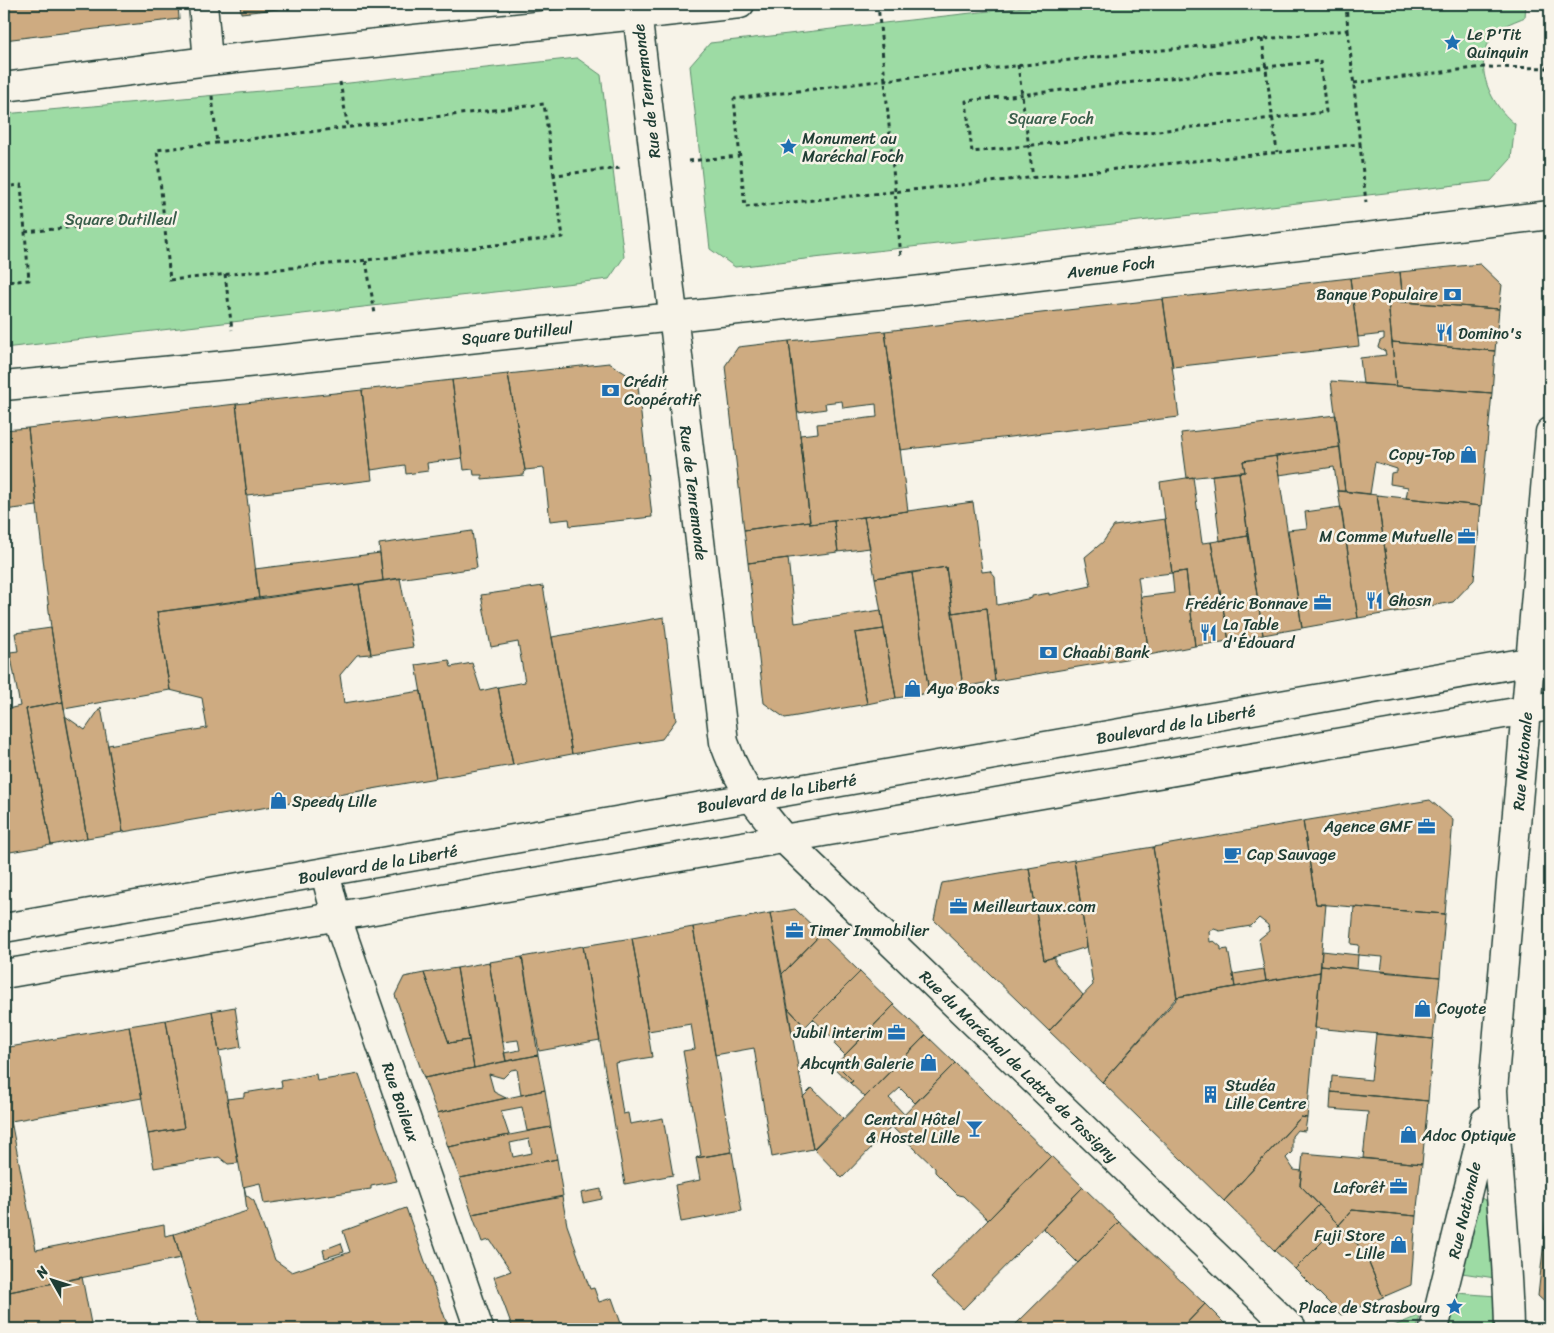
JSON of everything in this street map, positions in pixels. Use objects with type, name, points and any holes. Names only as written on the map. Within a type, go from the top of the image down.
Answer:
[{"type":"street","points":[[202,4],[208,61]]},
{"type":"street","points":[[4,87],[637,9],[740,4]]},
{"type":"street","name":"Rue de Tenremonde","points":[[637,9],[672,317],[724,742],[735,773],[750,797]]},
{"type":"street","name":"Avenue Foch","points":[[672,317],[905,292],[1550,215]]},
{"type":"street","name":"Square Dutilleul","points":[[4,386],[237,364],[672,317]]},
{"type":"street","name":"Rue Nationale","points":[[1434,1329],[1493,1090],[1538,708],[1550,432]]},
{"type":"street","name":"Boulevard de la Liberté","points":[[4,928],[1540,660]]},
{"type":"street","points":[[4,974],[1538,708]]},
{"type":"street","name":"Rue du Maréchal de Lattre de Tassigny","points":[[750,797],[785,840],[1292,1329]]},
{"type":"street","name":"Rue Boileux","points":[[325,873],[336,915],[479,1329]]},
{"type":"street","name":"Rue Nationale","points":[[1493,1090],[1498,1182],[1508,1287],[1509,1329]]},
{"type":"path","points":[[878,4],[905,292]]},
{"type":"path","points":[[1346,4],[1365,196],[1372,236]]},
{"type":"path","points":[[1348,30],[885,80],[734,99],[739,156],[745,207],[1360,144]]},
{"type":"path","points":[[1262,40],[1277,152]]},
{"type":"path","points":[[335,47],[348,128]]},
{"type":"path","points":[[208,61],[217,144]]},
{"type":"path","points":[[1320,61],[1326,112],[972,152],[966,101],[1022,95],[1320,61]]},
{"type":"path","points":[[1018,66],[1033,178]]},
{"type":"path","points":[[1354,83],[1484,67],[1550,68]]},
{"type":"path","points":[[544,104],[563,237],[366,261],[170,280],[157,150],[348,128],[544,104]]},
{"type":"path","points":[[554,175],[739,156]]},
{"type":"path","points":[[4,187],[21,185],[29,280],[4,282]]},
{"type":"path","points":[[25,232],[164,218]]},
{"type":"path","points":[[366,261],[379,349]]},
{"type":"path","points":[[225,274],[237,364]]},
{"type":"green space","name":"Square Foch","points":[[1050,4],[1526,4],[1525,17],[1500,29],[1489,43],[1484,55],[1486,81],[1490,93],[1497,105],[1515,124],[1511,159],[1491,181],[735,267],[710,249],[690,66],[710,43]]},
{"type":"green space","name":"Square Dutilleul","points":[[577,58],[601,75],[624,257],[609,279],[4,348],[4,114],[340,84]]},
{"type":"green space","points":[[1481,1198],[1489,1202],[1495,1278],[1462,1273],[1476,1204]]},
{"type":"green space","points":[[1457,1293],[1496,1296],[1497,1329],[1449,1329]]},
{"type":"green space","points":[[1420,1315],[1417,1329],[1387,1329]]},
{"type":"building","points":[[4,4],[178,4],[179,19],[4,40]]},
{"type":"building","points":[[240,4],[325,4],[241,13]]},
{"type":"building","name":"Banque Populaire","points":[[1480,264],[1502,285],[1499,309],[1403,302],[1400,272]]},
{"type":"building","points":[[1400,272],[1403,302],[1388,301],[1396,386],[1363,384],[1360,358],[1386,355],[1385,351],[1378,347],[1380,341],[1384,339],[1384,334],[1358,337],[1350,278]]},
{"type":"building","points":[[1350,278],[1359,346],[1173,367],[1163,299]]},
{"type":"building","points":[[1163,299],[1179,417],[900,450],[885,331]]},
{"type":"building","name":"Domino's","points":[[1388,301],[1499,309],[1495,351],[1392,342]]},
{"type":"building","points":[[885,331],[908,511],[810,524],[800,435],[818,433],[817,424],[877,417],[876,404],[843,408],[842,401],[825,403],[826,409],[798,413],[789,341]]},
{"type":"building","points":[[789,341],[810,521],[744,530],[725,366],[738,347]]},
{"type":"building","points":[[1392,342],[1495,351],[1492,393],[1396,386]]},
{"type":"building","points":[[609,363],[631,377],[636,387],[638,386],[652,517],[570,526],[569,519],[550,521],[544,468],[525,470],[508,374]]},
{"type":"building","points":[[508,374],[525,470],[524,475],[482,479],[482,475],[474,475],[473,469],[464,470],[452,380]]},
{"type":"building","points":[[452,380],[462,458],[427,463],[428,471],[406,474],[405,465],[371,470],[362,390]]},
{"type":"building","points":[[1331,381],[1492,393],[1481,506],[1406,498],[1408,487],[1390,484],[1391,473],[1397,472],[1397,469],[1375,462],[1370,494],[1345,491]]},
{"type":"building","points":[[362,390],[372,480],[247,495],[236,404]]},
{"type":"building","points":[[236,404],[259,599],[157,612],[170,690],[64,709],[51,628],[28,428]]},
{"type":"building","points":[[1336,415],[1340,447],[1243,461],[1245,472],[1187,478],[1181,433]]},
{"type":"building","points":[[28,428],[37,506],[4,510],[4,430]]},
{"type":"building","points":[[1340,447],[1345,491],[1338,491],[1334,467],[1279,475],[1276,456]]},
{"type":"building","points":[[1276,456],[1302,628],[1263,635],[1239,472],[1245,472],[1243,461]]},
{"type":"building","points":[[1239,472],[1248,536],[1220,541],[1212,475]]},
{"type":"building","points":[[1193,477],[1202,543],[1211,542],[1229,641],[1195,646],[1186,571],[1172,573],[1160,482]]},
{"type":"building","points":[[1338,491],[1377,495],[1394,612],[1358,618]]},
{"type":"building","points":[[1377,495],[1481,506],[1474,580],[1453,602],[1394,612]]},
{"type":"building","points":[[973,502],[982,572],[990,571],[995,577],[997,605],[1032,598],[1032,596],[1049,593],[1049,595],[1091,586],[1085,557],[1103,542],[1114,526],[1165,519],[1172,573],[1138,577],[1149,655],[995,681],[987,608],[952,613],[946,567],[875,578],[864,517]]},
{"type":"building","points":[[1341,507],[1358,618],[1302,628],[1288,530],[1307,528],[1305,512]]},
{"type":"building","points":[[864,517],[870,548],[838,552],[834,521]]},
{"type":"building","points":[[810,521],[810,524],[834,521],[838,552],[748,563],[744,530]]},
{"type":"building","points":[[472,531],[477,568],[383,581],[379,544]]},
{"type":"building","points":[[1248,536],[1263,635],[1229,641],[1211,542]]},
{"type":"building","points":[[380,553],[383,581],[259,599],[255,569]]},
{"type":"building","points":[[788,558],[795,623],[881,610],[884,629],[855,633],[867,704],[785,718],[764,703],[748,563]]},
{"type":"building","points":[[946,567],[963,687],[929,693],[912,573]]},
{"type":"building","points":[[1186,571],[1195,646],[1149,655],[1141,597],[1174,593],[1172,573]]},
{"type":"building","points":[[912,573],[929,693],[896,698],[875,578]]},
{"type":"building","points":[[400,578],[413,647],[371,654],[359,584]]},
{"type":"building","points":[[359,584],[371,654],[357,655],[340,675],[344,703],[421,691],[436,778],[123,832],[108,745],[207,728],[202,698],[170,690],[157,612]]},
{"type":"building","points":[[543,586],[572,754],[513,765],[498,687],[525,682],[518,642],[491,647],[481,595]]},
{"type":"building","points":[[987,608],[995,681],[963,687],[952,613]]},
{"type":"building","points":[[664,617],[676,720],[662,739],[572,754],[552,637]]},
{"type":"building","points":[[51,628],[63,702],[26,709],[51,845],[4,853],[4,710],[20,706],[10,652],[18,651],[15,633]]},
{"type":"building","points":[[884,629],[896,698],[867,704],[855,633]]},
{"type":"building","points":[[449,660],[451,667],[472,663],[481,691],[498,687],[513,765],[436,778],[416,665]]},
{"type":"building","points":[[63,702],[87,838],[51,845],[26,709]]},
{"type":"building","points":[[101,707],[123,832],[87,838],[65,716],[85,730]]},
{"type":"building","points":[[1430,800],[1453,820],[1445,914],[1316,904],[1303,821]]},
{"type":"building","points":[[1303,821],[1316,904],[1326,904],[1320,972],[1266,981],[1259,939],[1269,931],[1268,925],[1259,918],[1251,926],[1220,931],[1214,929],[1209,932],[1210,942],[1214,941],[1221,947],[1221,950],[1228,949],[1235,987],[1177,997],[1153,847]]},
{"type":"building","points":[[1153,847],[1177,999],[1102,1082],[1049,1031],[1093,985],[1074,860]]},
{"type":"building","points":[[1074,860],[1087,947],[1044,960],[1029,868]]},
{"type":"building","points":[[1029,868],[1044,960],[1055,957],[1055,963],[1083,995],[1049,1031],[934,920],[942,883]]},
{"type":"building","points":[[1354,907],[1445,914],[1440,977],[1381,972],[1383,957],[1358,955],[1359,945],[1351,944]]},
{"type":"building","points":[[795,909],[821,934],[782,974],[770,913]]},
{"type":"building","points":[[770,913],[813,1149],[772,1157],[754,1048],[715,1055],[693,927]]},
{"type":"building","points":[[693,927],[732,1152],[696,1158],[701,1155],[683,1051],[695,1049],[691,1024],[648,1031],[632,938]]},
{"type":"building","points":[[821,934],[860,972],[805,1027],[788,1008],[782,974]]},
{"type":"building","points":[[632,938],[652,1057],[615,1063],[623,1114],[628,1113],[630,1124],[663,1118],[673,1175],[625,1184],[583,946]]},
{"type":"building","points":[[583,946],[600,1040],[539,1051],[522,957]]},
{"type":"building","points":[[1322,951],[1358,955],[1357,969],[1321,965]]},
{"type":"building","points":[[522,957],[538,1055],[506,1061],[504,1053],[520,1050],[518,1040],[502,1042],[489,962]]},
{"type":"building","points":[[489,962],[506,1061],[474,1068],[457,968]]},
{"type":"building","points":[[1321,965],[1440,977],[1433,1039],[1315,1028]]},
{"type":"building","points":[[457,968],[469,1040],[449,1043],[424,973]]},
{"type":"building","points":[[1264,969],[1266,981],[1235,987],[1233,974]]},
{"type":"building","points":[[860,972],[894,1005],[845,1055],[834,1044],[836,1041],[813,1019]]},
{"type":"building","name":"Studéa Lille Centre","points":[[1320,972],[1307,1118],[1301,1117],[1224,1201],[1102,1082],[1177,997]]},
{"type":"building","points":[[424,973],[449,1043],[469,1040],[474,1068],[424,1078],[395,995],[404,977]]},
{"type":"building","points":[[894,1005],[926,1035],[865,1097],[850,1083],[853,1081],[836,1064]]},
{"type":"building","points":[[235,1007],[241,1047],[219,1051],[212,1011]]},
{"type":"building","points":[[788,1008],[805,1027],[793,1039]]},
{"type":"building","points":[[212,1011],[238,1163],[228,1164],[219,1157],[154,1168],[148,1134],[184,1128],[166,1020]]},
{"type":"building","points":[[166,1020],[184,1128],[148,1134],[129,1026]]},
{"type":"building","points":[[129,1026],[142,1098],[11,1121],[36,1250],[164,1225],[165,1236],[174,1234],[181,1258],[4,1293],[4,1048]]},
{"type":"building","points":[[1376,1034],[1433,1039],[1428,1101],[1331,1092],[1332,1076],[1371,1080]]},
{"type":"building","points":[[926,1035],[955,1063],[915,1103],[900,1088],[889,1098],[904,1114],[842,1178],[814,1149]]},
{"type":"building","points":[[538,1055],[545,1090],[521,1095],[517,1069],[511,1070],[503,1078],[489,1074],[494,1092],[506,1098],[437,1113],[424,1078]]},
{"type":"building","points":[[955,1063],[1051,1156],[988,1220],[963,1196],[958,1195],[935,1172],[935,1168],[892,1127]]},
{"type":"building","points":[[836,1064],[853,1081],[850,1083],[833,1067]]},
{"type":"building","points":[[316,1074],[317,1081],[359,1074],[397,1181],[371,1186],[371,1189],[264,1204],[260,1183],[243,1187],[227,1099],[244,1097],[244,1093],[282,1087],[281,1081]]},
{"type":"building","points":[[812,1088],[843,1118],[813,1149],[803,1097]]},
{"type":"building","points":[[545,1090],[551,1127],[527,1131],[522,1107],[501,1111],[509,1135],[448,1147],[437,1113]]},
{"type":"building","points":[[1331,1092],[1428,1101],[1422,1164],[1363,1158],[1368,1112],[1330,1109]]},
{"type":"building","points":[[1301,1117],[1307,1118],[1305,1131],[1297,1130],[1292,1136],[1292,1152],[1286,1158],[1294,1170],[1302,1171],[1300,1185],[1319,1205],[1275,1251],[1224,1201]]},
{"type":"building","points":[[551,1127],[557,1159],[460,1178],[448,1147]],"holes":[[[529,1139],[532,1153],[513,1157],[510,1143]]]},
{"type":"building","points":[[732,1152],[742,1211],[681,1222],[675,1185],[700,1180],[696,1158]]},
{"type":"building","points":[[1303,1153],[1422,1164],[1416,1216],[1352,1210],[1339,1225],[1300,1185]]},
{"type":"building","points":[[1051,1156],[1083,1187],[963,1309],[931,1278]]},
{"type":"building","points":[[557,1159],[563,1196],[472,1214],[460,1178]]},
{"type":"building","points":[[1550,1165],[1550,1250],[1543,1250]]},
{"type":"building","points":[[244,1186],[246,1195],[254,1201],[275,1260],[292,1272],[350,1252],[343,1231],[406,1208],[449,1329],[201,1329],[174,1234],[247,1211]]},
{"type":"building","points":[[1083,1187],[1119,1222],[1078,1263],[1043,1228]]},
{"type":"building","points":[[601,1189],[602,1199],[583,1203],[581,1193]]},
{"type":"building","points":[[562,1197],[567,1225],[590,1289],[594,1288],[599,1302],[612,1298],[623,1329],[513,1329],[494,1277],[511,1271],[490,1240],[482,1242],[472,1214]]},
{"type":"building","points":[[1319,1205],[1339,1225],[1295,1269],[1275,1251]]},
{"type":"building","points":[[1352,1210],[1416,1216],[1411,1285],[1383,1297],[1364,1251],[1339,1225]]},
{"type":"building","points":[[1119,1222],[1205,1304],[1181,1329],[1011,1329]]},
{"type":"building","points":[[1339,1225],[1364,1251],[1383,1297],[1341,1315],[1295,1269]]},
{"type":"building","points":[[341,1243],[344,1252],[325,1258],[323,1250]]},
{"type":"building","points":[[1543,1250],[1550,1250],[1550,1307],[1538,1296]]},
{"type":"building","points":[[82,1277],[92,1329],[4,1329],[4,1293]]},
{"type":"building","points":[[1205,1304],[1230,1329],[1181,1329]]},
{"type":"place","name":"Le P'Tit Quinquin","points":[[1453,43]]},
{"type":"place","name":"Monument au Maréchal Foch","points":[[788,147]]},
{"type":"place","name":"Banque Populaire","points":[[1452,294]]},
{"type":"place","name":"Domino's","points":[[1444,333]]},
{"type":"place","name":"Crédit Coopératif","points":[[610,390]]},
{"type":"place","name":"Copy-Top","points":[[1469,454]]},
{"type":"place","name":"M Comme Mutuelle","points":[[1467,536]]},
{"type":"place","name":"Ghosn","points":[[1375,600]]},
{"type":"place","name":"Frédéric Bonnave","points":[[1322,603]]},
{"type":"place","name":"La Table d'Édouard","points":[[1209,633]]},
{"type":"place","name":"Chaabi Bank","points":[[1049,652]]},
{"type":"place","name":"Aya Books","points":[[913,688]]},
{"type":"place","name":"Speedy Lille","points":[[278,801]]},
{"type":"place","name":"Agence GMF","points":[[1426,826]]},
{"type":"place","name":"Cap Sauvage","points":[[1233,854]]},
{"type":"place","name":"Meilleurtaux.com","points":[[959,906]]},
{"type":"place","name":"Timer Immobilier","points":[[795,930]]},
{"type":"place","name":"Coyote","points":[[1423,1008]]},
{"type":"place","name":"Jubil interim","points":[[897,1032]]},
{"type":"place","name":"Abcynth Galerie","points":[[928,1063]]},
{"type":"place","name":"Studéa Lille Centre","points":[[1211,1094]]},
{"type":"place","name":"Central Hôtel & Hostel Lille","points":[[974,1128]]},
{"type":"place","name":"Adoc Optique","points":[[1408,1135]]},
{"type":"place","name":"Laforêt","points":[[1399,1187]]},
{"type":"place","name":"Fuji Store - Lille","points":[[1399,1244]]},
{"type":"place","name":"Place de Strasbourg","points":[[1454,1307]]}]
